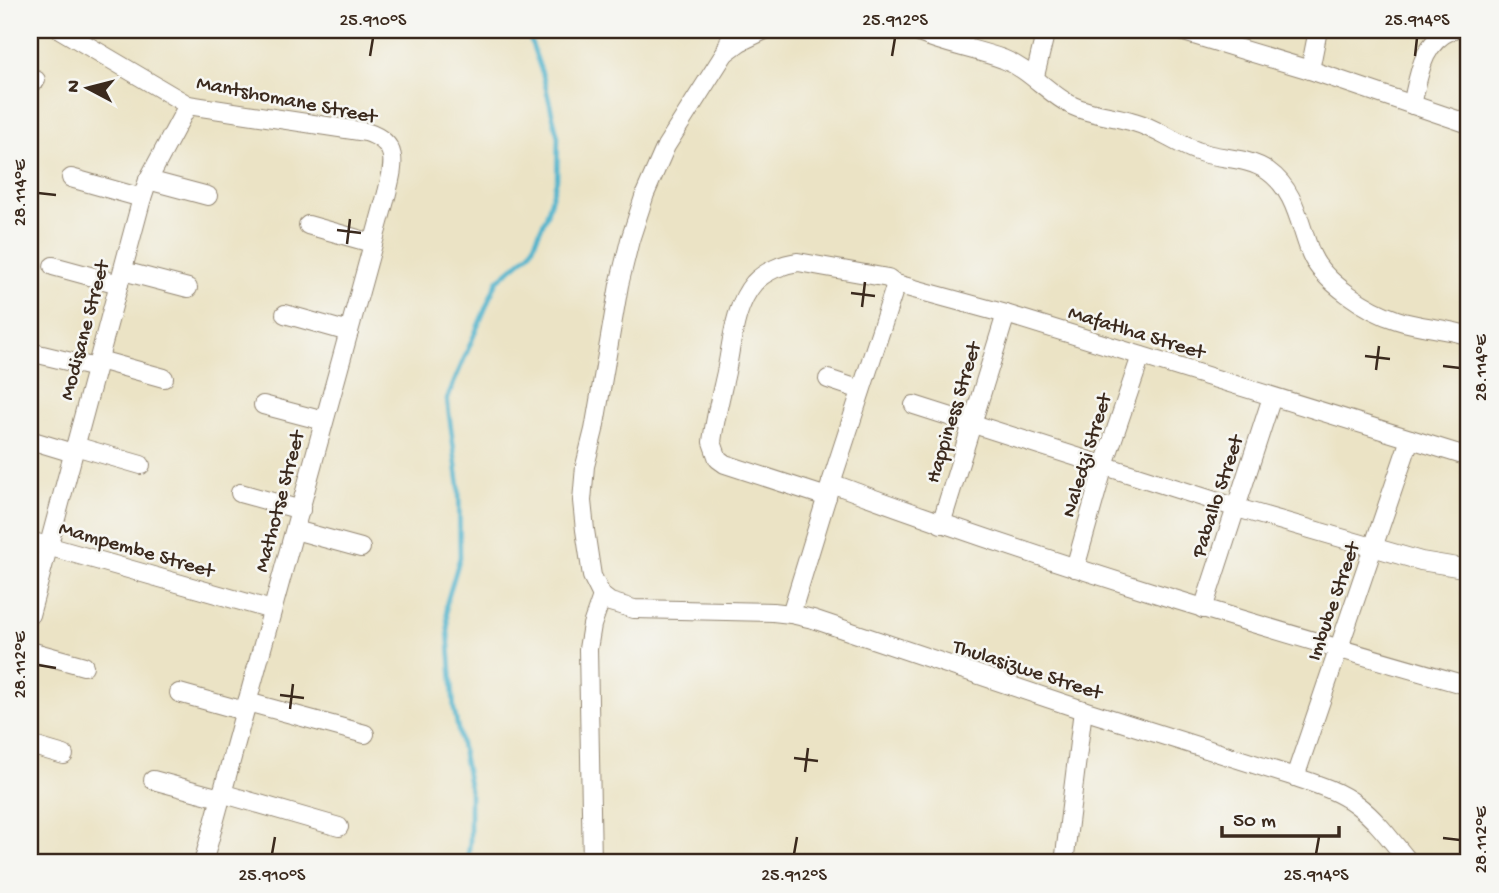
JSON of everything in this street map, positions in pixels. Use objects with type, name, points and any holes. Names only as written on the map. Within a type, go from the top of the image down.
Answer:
[{"type":"street","name":"Mantshomane Street","points":[[61,30],[188,104],[366,132],[382,139],[391,151]]},
{"type":"street","points":[[592,863],[588,649],[592,625],[603,596],[592,576],[582,501],[586,466],[622,274],[645,194],[666,146],[725,53],[733,30]]},
{"type":"street","points":[[725,53],[752,35],[765,30]]},
{"type":"street","points":[[912,30],[1003,59],[1035,76],[1046,88],[1075,107],[1136,122],[1200,153],[1242,160],[1268,171],[1293,201],[1312,257],[1336,285],[1360,302],[1395,320],[1452,330],[1469,336]]},
{"type":"street","points":[[1035,76],[1046,30]]},
{"type":"street","points":[[1177,30],[1310,70],[1469,124]]},
{"type":"street","points":[[1310,70],[1318,30]]},
{"type":"street","points":[[1412,105],[1423,59],[1429,47],[1436,39],[1452,30]]},
{"type":"street","name":"Modisane Street","points":[[30,615],[142,198],[148,180],[188,104]]},
{"type":"street","name":"Mathotse Street","points":[[203,863],[389,186],[393,163],[391,151]]},
{"type":"street","points":[[71,178],[142,198]]},
{"type":"street","points":[[148,180],[208,196]]},
{"type":"street","points":[[308,225],[372,243]]},
{"type":"street","name":"Mafatlha Street","points":[[829,490],[734,468],[718,459],[712,442],[740,310],[753,284],[771,271],[794,262],[888,278],[896,284],[1006,314],[1469,457]]},
{"type":"street","points":[[53,266],[188,288]]},
{"type":"street","points":[[791,614],[896,284]]},
{"type":"street","points":[[285,314],[349,332]]},
{"type":"street","name":"Happiness Street","points":[[942,524],[1006,314]]},
{"type":"street","points":[[30,352],[164,378]]},
{"type":"street","name":"Naledzi Street","points":[[1075,568],[1104,465],[1141,356]]},
{"type":"street","points":[[828,379],[861,390]]},
{"type":"street","name":"Paballo Street","points":[[1203,609],[1272,397]]},
{"type":"street","points":[[263,405],[324,422]]},
{"type":"street","points":[[914,405],[1237,508],[1421,561],[1469,569]]},
{"type":"street","name":"Imbube Street","points":[[1295,777],[1410,439]]},
{"type":"street","points":[[30,440],[141,465]]},
{"type":"street","points":[[829,490],[1203,609],[1469,686]]},
{"type":"street","points":[[240,493],[301,510]]},
{"type":"street","points":[[295,530],[361,548]]},
{"type":"street","name":"Mampembe Street","points":[[30,541],[272,610]]},
{"type":"street","name":"Thulasizwe Street","points":[[603,596],[634,609],[791,614],[838,626],[868,639],[1295,777],[1355,803],[1382,828],[1410,863]]},
{"type":"street","points":[[30,651],[84,666]]},
{"type":"street","points":[[179,693],[365,734]]},
{"type":"street","points":[[1063,863],[1083,710]]},
{"type":"street","points":[[30,745],[64,755]]},
{"type":"street","points":[[153,780],[339,828]]},
{"type":"waterway","points":[[467,863],[470,790],[454,709],[446,605],[460,557],[459,486],[447,399],[497,281],[530,253],[546,217],[557,179],[558,137],[543,76],[527,30]]}]
